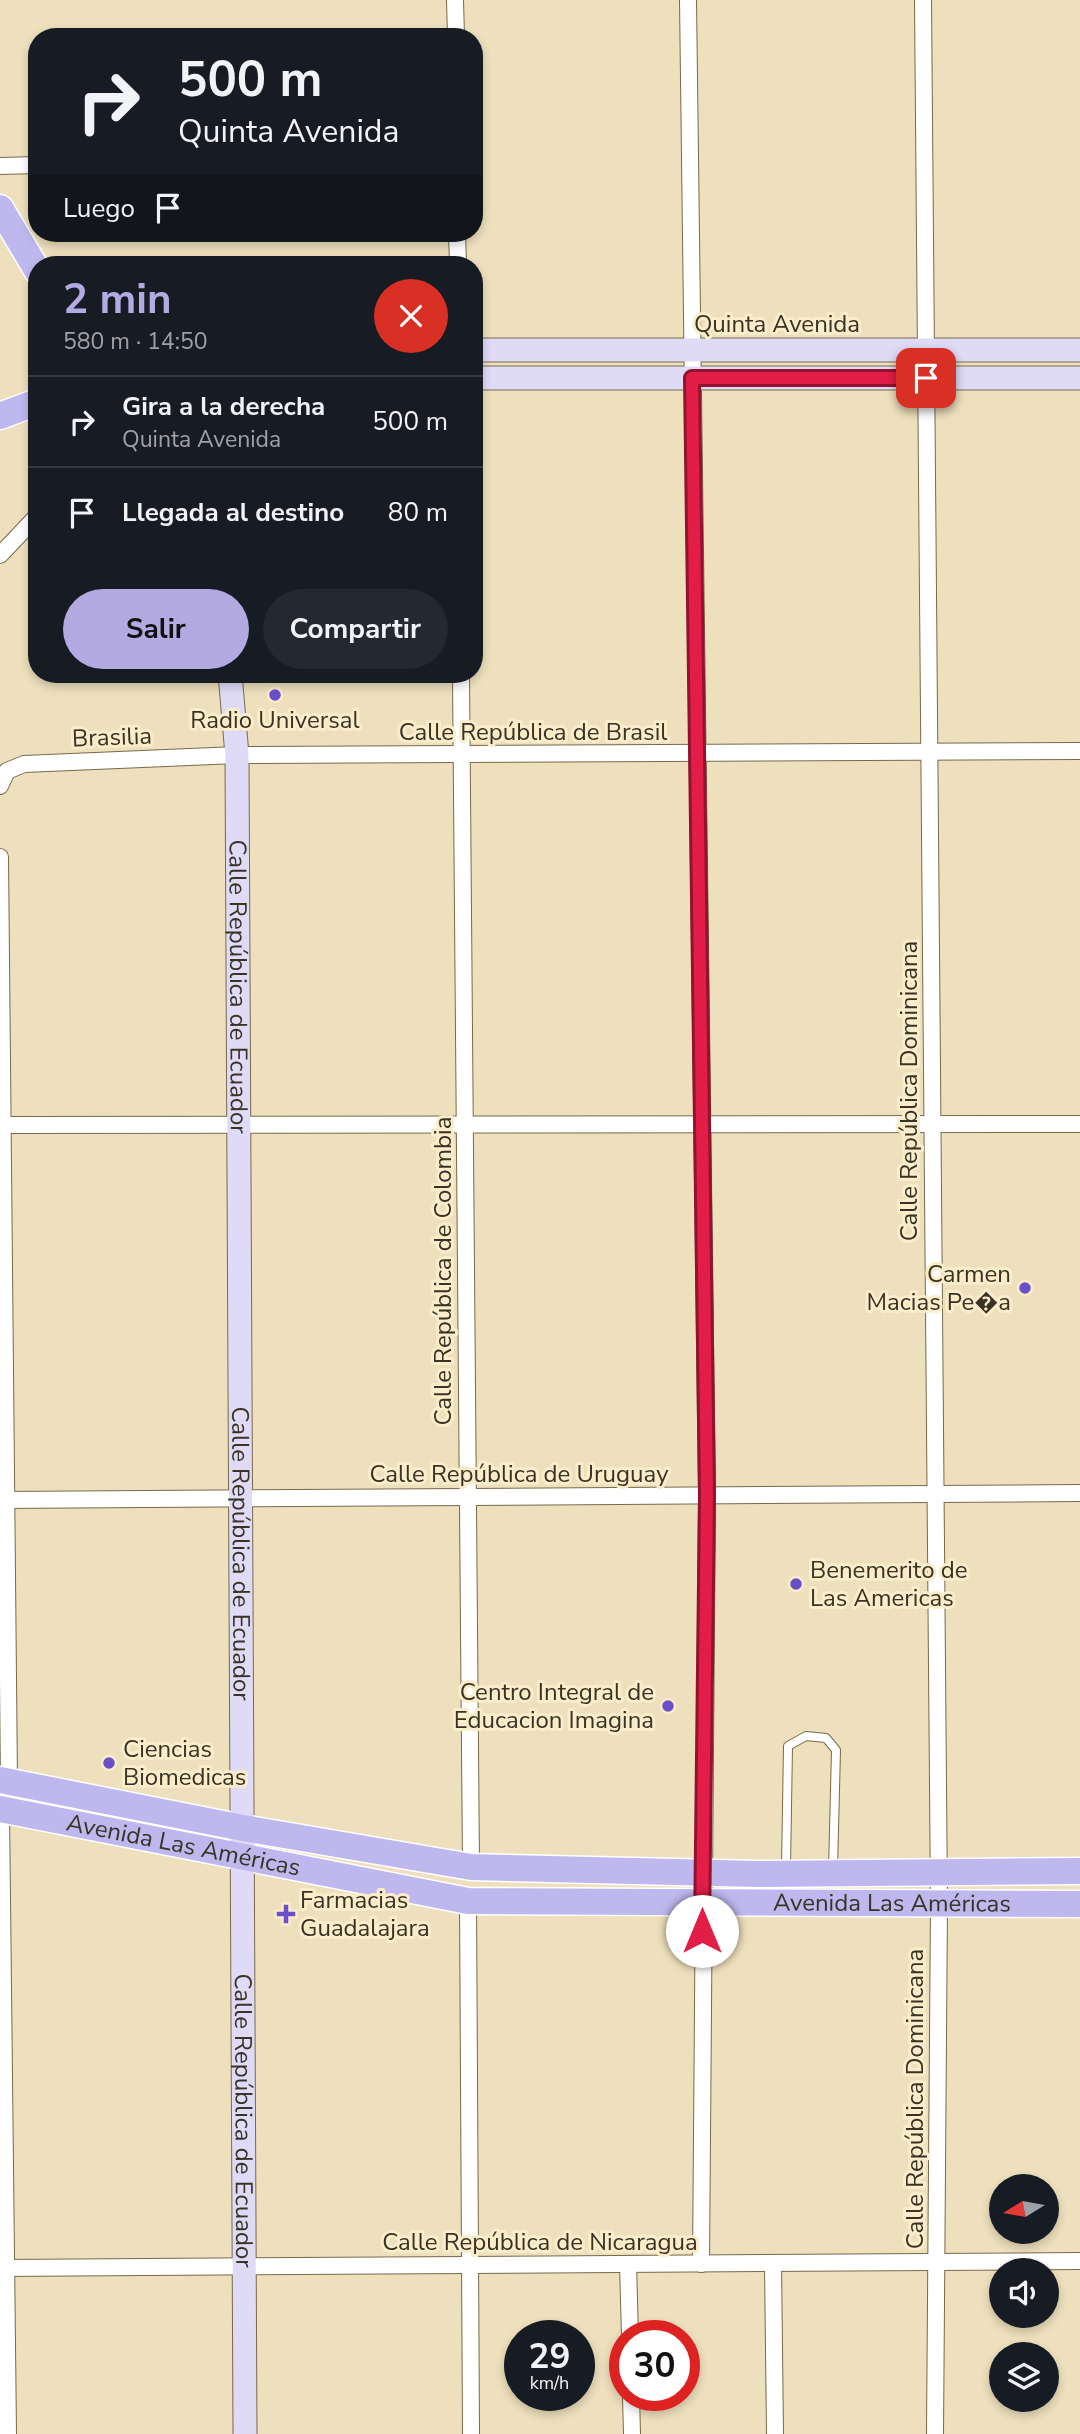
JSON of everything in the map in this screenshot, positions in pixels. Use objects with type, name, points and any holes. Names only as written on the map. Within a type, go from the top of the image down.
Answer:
[{"type":"main road","points":[[0,208],[29,256]]},
{"type":"main road","points":[[0,416],[28,405]]},
{"type":"main road","name":"Avenida Las Américas","points":[[4,1781],[243,1828],[471,1867],[702,1873],[1080,1871]]},
{"type":"main road","name":"Avenida Las Américas","points":[[1,1809],[468,1901],[1080,1904]]},
{"type":"street","points":[[456,0],[456,28]]},
{"type":"street","points":[[688,0],[707,1495],[701,2264]]},
{"type":"street","name":"Calle República Dominicana","points":[[923,0],[939,1903],[935,2434]]},
{"type":"street","points":[[0,166],[28,166]]},
{"type":"street","name":"Quinta Avenida","points":[[483,350],[1080,350]]},
{"type":"street","points":[[483,378],[1080,378]]},
{"type":"street","points":[[0,555],[28,525]]},
{"type":"street","name":"Calle República de Ecuador","points":[[231,683],[237,755],[246,2434]]},
{"type":"street","name":"Calle República de Colombia","points":[[461,683],[471,1867]]},
{"type":"street","name":"Calle República de Brasil","points":[[237,755],[1080,751]]},
{"type":"street","name":"Brasilia","points":[[0,786],[7,771],[24,764],[237,755]]},
{"type":"street","points":[[0,858],[4,1781]]},
{"type":"street","points":[[1,1125],[239,1127],[1080,1124]]},
{"type":"street","name":"Calle República de Uruguay","points":[[3,1500],[1080,1493]]},
{"type":"street","points":[[1,1809],[2,2268],[8,2434]]},
{"type":"street","points":[[468,1901],[471,2434]]},
{"type":"street","name":"Calle República de Nicaragua","points":[[2,2268],[1080,2261]]},
{"type":"street","points":[[773,2263],[775,2434]]},
{"type":"street","points":[[628,2264],[630,2320]]},
{"type":"street","points":[[631,2411],[632,2434]]},
{"type":"lane","points":[[786,1873],[788,1746],[806,1736],[827,1738],[836,1750],[833,1873]]},
{"type":"place","name":"Radio Universal","points":[[275,695]]},
{"type":"place","name":"Carmen Macias Pe�a","points":[[1025,1288]]},
{"type":"place","name":"Benemerito de Las Americas","points":[[796,1584]]},
{"type":"place","name":"Centro Integral de Educacion Imagina","points":[[668,1706]]},
{"type":"place","name":"Ciencias Biomedicas","points":[[109,1763]]},
{"type":"place","name":"Farmacias Guadalajara","points":[[286,1914]]},
{"type":"route","points":[[702,1931],[707,1495],[692,378],[926,378]]}]
